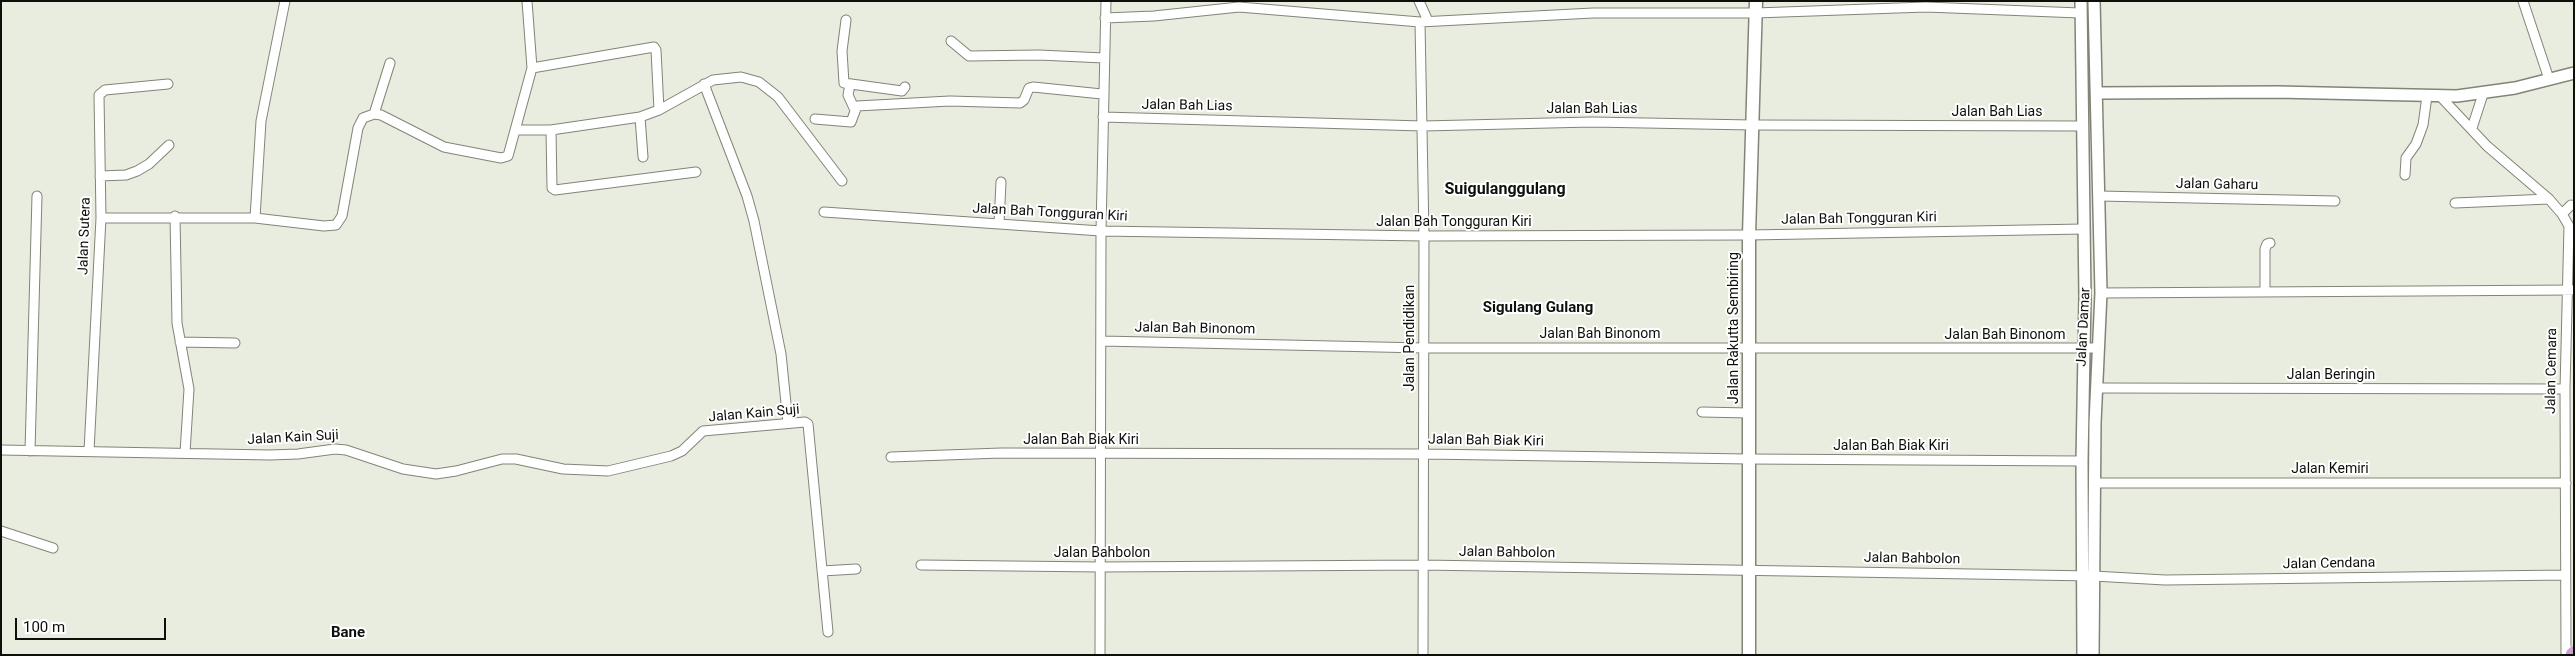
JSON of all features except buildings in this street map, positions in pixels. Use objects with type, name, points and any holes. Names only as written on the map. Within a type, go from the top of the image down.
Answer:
[{"type":"main road","name":"Jalan Rakutta Sembiring","points":[[1749,655],[1749,235],[1756,7]]},
{"type":"street","points":[[255,218],[261,121],[286,1]]},
{"type":"street","points":[[101,218],[176,216],[255,218],[324,226],[339,222],[342,216],[358,128],[363,118],[374,114],[381,115],[444,147],[501,158],[508,156],[532,68],[527,1]]},
{"type":"street","points":[[1100,655],[1102,94],[1106,1]]},
{"type":"street","points":[[1419,1],[1424,21]]},
{"type":"street","name":"Jalan Damar","points":[[2083,655],[2095,483],[2097,348],[2101,293],[2094,1]]},
{"type":"street","points":[[2523,1],[2549,79]]},
{"type":"street","points":[[1105,18],[1154,16],[1239,4],[1424,21],[1756,7],[2080,7]]},
{"type":"street","name":"Jalan Damar","points":[[2080,7],[2084,229],[2082,461],[2093,655]]},
{"type":"street","points":[[846,20],[842,51],[843,81],[846,85],[902,90],[905,87]]},
{"type":"street","name":"Jalan Pendidikan","points":[[1423,655],[1425,454],[1424,21]]},
{"type":"street","points":[[951,41],[969,56],[1039,55],[1104,58]]},
{"type":"street","points":[[532,68],[654,47],[656,50],[659,110]]},
{"type":"street","points":[[374,114],[390,63]]},
{"type":"street","points":[[2097,93],[2278,92],[2440,96],[2483,94],[2574,73]]},
{"type":"street","points":[[516,130],[552,130],[640,117],[659,110],[704,84],[728,77],[741,77],[759,82],[778,97],[842,181]]},
{"type":"street","name":"Jalan Sutera","points":[[89,451],[101,218],[100,92],[168,84]]},
{"type":"street","points":[[704,84],[747,196],[754,221],[781,354],[788,423]]},
{"type":"street","points":[[815,119],[851,122],[854,120],[854,108],[848,95],[850,85]]},
{"type":"street","points":[[854,108],[857,106],[950,101],[1020,103],[1024,100],[1029,88],[1033,87],[1102,94]]},
{"type":"street","points":[[2472,128],[2483,94]]},
{"type":"street","points":[[2405,175],[2406,158],[2416,144],[2423,126],[2427,96]]},
{"type":"street","name":"Jalan Cemara","points":[[2440,96],[2487,146],[2548,199],[2562,214],[2569,226],[2571,290],[2565,389],[2566,483],[2564,513],[2566,655]]},
{"type":"street","points":[[640,117],[643,157]]},
{"type":"street","name":"Jalan Bah Lias","points":[[1103,117],[1423,126],[1592,122],[1752,125],[2081,126]]},
{"type":"street","points":[[552,130],[552,188],[555,190],[696,172]]},
{"type":"street","points":[[100,176],[126,175],[137,172],[155,160],[169,145]]},
{"type":"street","points":[[999,224],[1001,182]]},
{"type":"street","points":[[30,451],[37,196]]},
{"type":"street","name":"Jalan Gaharu","points":[[2098,196],[2335,201]]},
{"type":"street","points":[[2455,203],[2548,199]]},
{"type":"street","points":[[2562,214],[2571,205]]},
{"type":"street","name":"Jalan Bah Tongguran Kiri","points":[[824,212],[1101,232],[1424,236],[1749,235],[2084,229]]},
{"type":"street","points":[[176,216],[177,323],[189,389],[185,453]]},
{"type":"street","points":[[2265,292],[2265,249],[2267,244],[2270,243]]},
{"type":"street","points":[[2101,293],[2571,290]]},
{"type":"street","name":"Jalan Bah Binonom","points":[[1102,341],[1424,348],[1749,347],[2083,350],[2097,348]]},
{"type":"street","points":[[180,342],[235,342]]},
{"type":"street","name":"Jalan Beringin","points":[[2097,388],[2565,389]]},
{"type":"street","points":[[1702,412],[1749,413]]},
{"type":"street","name":"Jalan Kain Suji","points":[[1,450],[294,454],[334,449],[346,450],[403,469],[436,474],[508,459],[563,469],[608,471],[671,456],[682,451],[703,431],[805,422],[808,424],[828,632]]},
{"type":"street","points":[[2083,423],[2095,423]]},
{"type":"street","name":"Jalan Bah Biak Kiri","points":[[891,457],[1001,453],[1425,454],[1748,459],[2082,461]]},
{"type":"street","name":"Jalan Kemiri","points":[[2095,483],[2566,483]]},
{"type":"street","points":[[2564,513],[2574,505]]},
{"type":"street","points":[[1,531],[53,548]]},
{"type":"street","name":"Jalan Bahbolon","points":[[921,565],[1101,567],[1424,565],[2088,576]]},
{"type":"street","points":[[822,571],[856,569]]},
{"type":"street","name":"Jalan Cendana","points":[[2088,576],[2165,580],[2565,575]]},
{"type":"district","name":"Suigulanggulang","points":[[1505,190]]},
{"type":"district","name":"Sigulang Gulang","points":[[1538,308]]},
{"type":"district","name":"Bane","points":[[348,633]]}]
